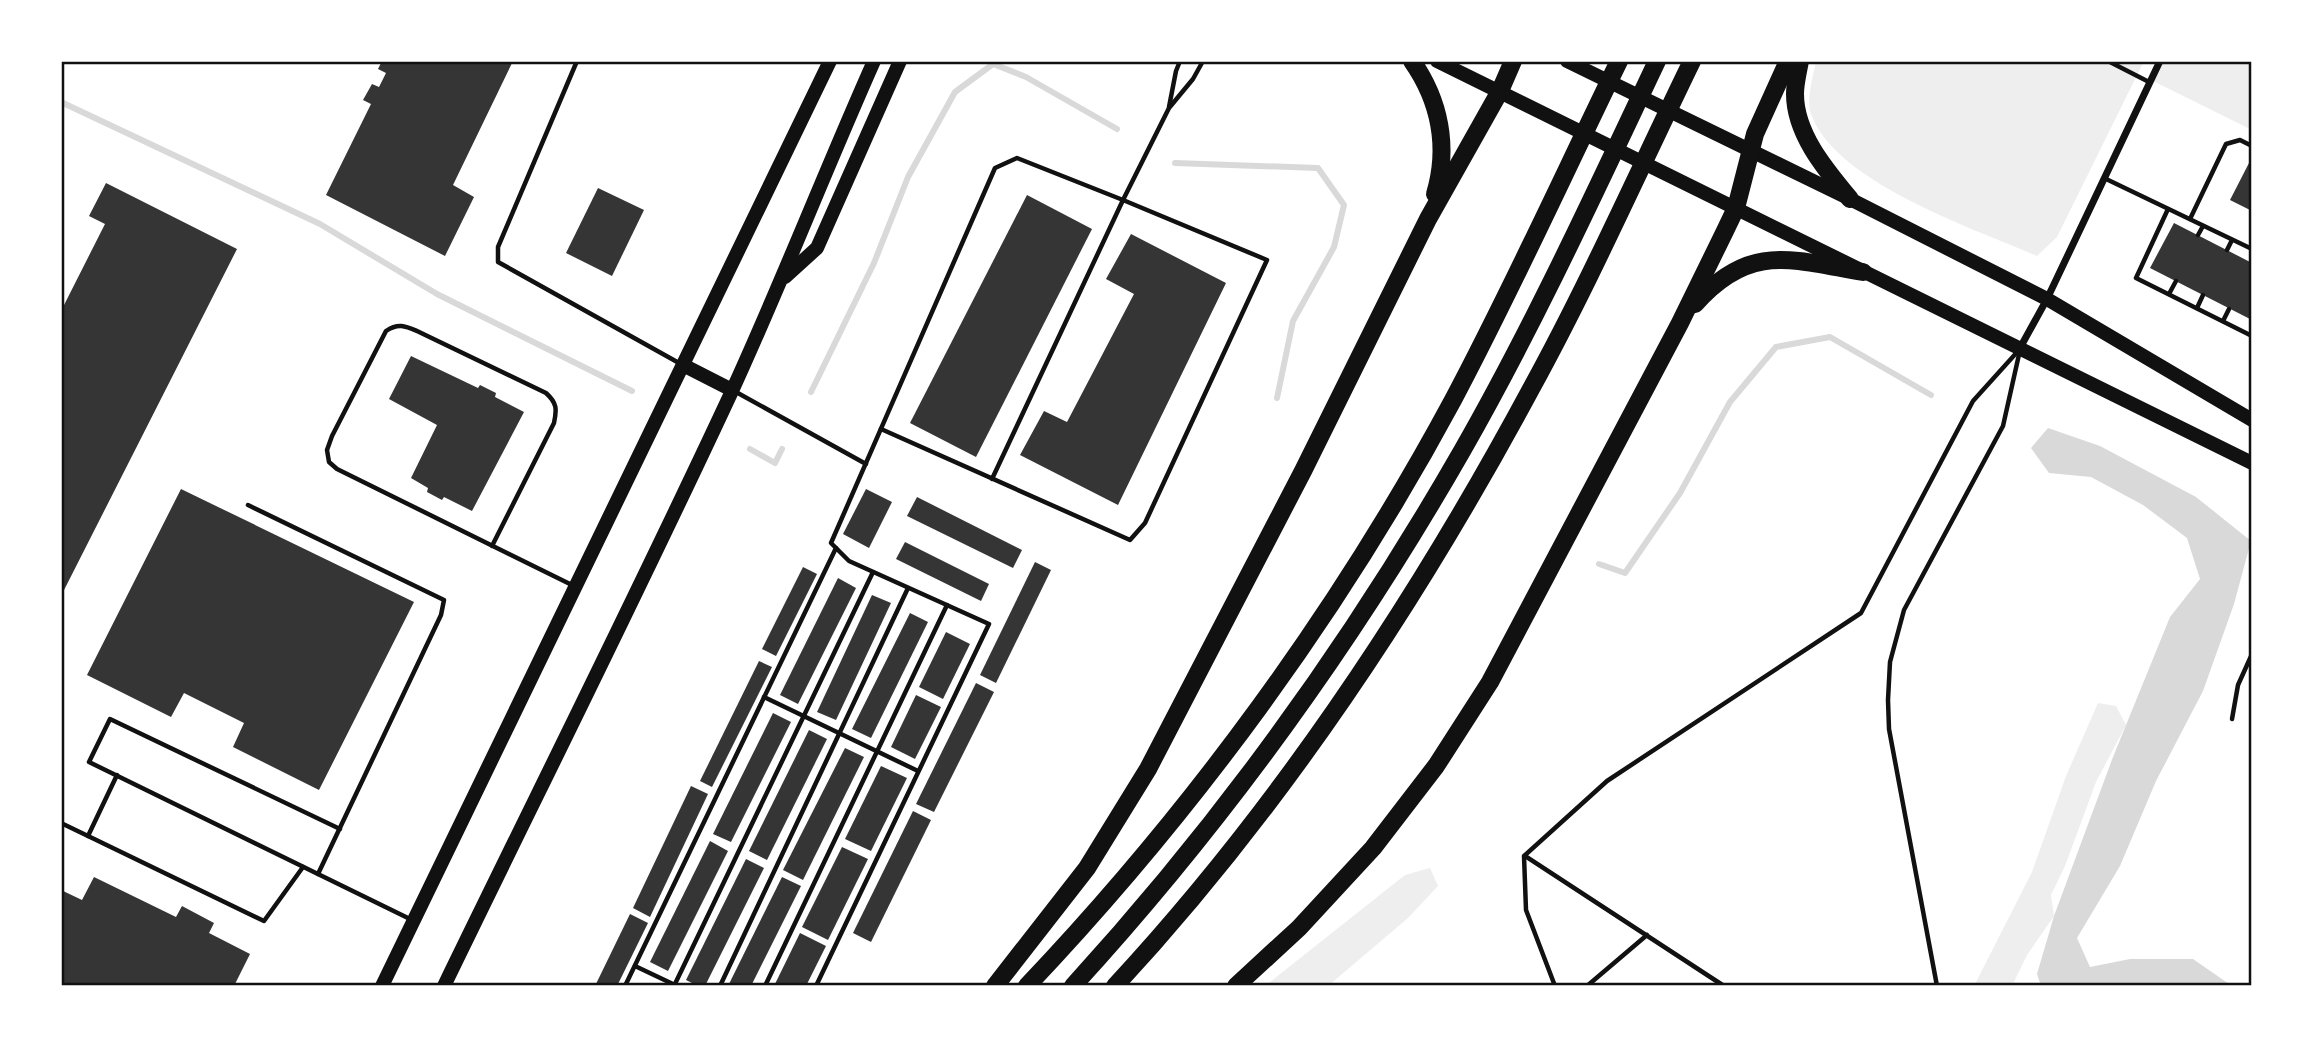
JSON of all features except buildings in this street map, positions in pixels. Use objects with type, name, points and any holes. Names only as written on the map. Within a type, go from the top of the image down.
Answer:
[{"type":"highway","points":[[1412,61],[1435,104],[1442,132],[1440,173],[1428,219]]},
{"type":"highway","points":[[995,986],[1087,868],[1149,769],[1303,471],[1428,219],[1500,91],[1513,61]]},
{"type":"highway","points":[[1027,986],[1150,845],[1214,765],[1277,681],[1349,575],[1452,401],[1619,61]]},
{"type":"highway","points":[[1073,986],[1217,816],[1325,669],[1381,585],[1489,402],[1532,320],[1657,61]]},
{"type":"highway","points":[[1115,986],[1221,863],[1313,741],[1384,639],[1451,534],[1527,396],[1692,61]]},
{"type":"highway","points":[[1236,986],[1338,888],[1398,817],[1436,766],[1477,703],[1515,639],[1680,323],[1736,208],[1751,150],[1787,61]]},
{"type":"highway","points":[[1800,61],[1795,93],[1801,123],[1818,156],[1850,199]]},
{"type":"highway","points":[[1680,323],[1713,286],[1732,271],[1745,265],[1792,259],[1863,272]]},
{"type":"main road","points":[[382,986],[830,61]]},
{"type":"main road","points":[[444,986],[619,629],[732,390],[782,280],[874,61]]},
{"type":"main road","points":[[782,280],[817,248],[900,61]]},
{"type":"main road","points":[[1437,61],[2252,463]]},
{"type":"main road","points":[[1567,61],[2047,299],[2252,420]]},
{"type":"main road","points":[[683,365],[732,390]]},
{"type":"street","points":[[2020,349],[2047,299],[2161,61]]},
{"type":"lane","points":[[577,61],[498,247],[498,262],[683,365]]},
{"type":"lane","points":[[1169,108],[1180,61]]},
{"type":"lane","points":[[992,479],[1169,108],[1193,79],[1203,61]]},
{"type":"lane","points":[[2108,61],[2150,83]]},
{"type":"lane","points":[[2189,219],[2226,144],[2240,140],[2252,146]]},
{"type":"lane","points":[[816,986],[989,624],[849,562],[831,543],[995,168],[1017,158],[1266,260],[1145,523],[1130,540],[881,429]]},
{"type":"lane","points":[[2104,178],[2252,249]]},
{"type":"lane","points":[[2168,209],[2137,278],[2252,336]]},
{"type":"lane","points":[[2198,235],[2203,226]]},
{"type":"lane","points":[[2227,250],[2232,240]]},
{"type":"lane","points":[[2169,294],[2176,281]]},
{"type":"lane","points":[[2197,308],[2203,295]]},
{"type":"lane","points":[[2223,321],[2229,309]]},
{"type":"lane","points":[[492,546],[554,423],[557,409],[555,400],[547,393],[417,331],[395,325],[386,331],[332,436],[327,450],[329,463],[337,469],[492,546],[576,587]]},
{"type":"lane","points":[[1524,856],[1607,781],[1861,613],[1973,401],[2020,349]]},
{"type":"lane","points":[[1937,986],[1891,739],[1888,700],[1890,662],[1904,610],[2003,426],[2020,349]]},
{"type":"lane","points":[[732,390],[866,464]]},
{"type":"lane","points":[[248,505],[444,600],[442,615],[318,874]]},
{"type":"lane","points":[[625,986],[836,548]]},
{"type":"lane","points":[[635,966],[676,985],[873,572]]},
{"type":"lane","points":[[720,986],[908,588]]},
{"type":"lane","points":[[765,986],[947,605]]},
{"type":"lane","points":[[2232,719],[2238,685],[2252,654]]},
{"type":"lane","points":[[764,697],[918,771]]},
{"type":"lane","points":[[340,829],[110,719],[89,762],[414,921]]},
{"type":"lane","points":[[88,836],[117,775]]},
{"type":"lane","points":[[61,823],[264,921],[303,867]]},
{"type":"lane","points":[[1524,856],[1724,986]]},
{"type":"lane","points":[[1524,856],[1526,910],[1555,986]]},
{"type":"lane","points":[[1587,986],[1647,935]]},
{"type":"shaded area","points":[[1816,61],[2144,61],[2057,237],[2037,256],[1909,200],[1848,161],[1825,139],[1811,114],[1810,95]]},
{"type":"shaded area","points":[[2163,61],[2252,61],[2252,130],[2153,81]]},
{"type":"shaded area","points":[[2048,428],[2100,446],[2196,497],[2251,541],[2234,604],[2203,691],[2156,781],[2120,866],[2077,938],[2090,967],[2130,959],[2193,959],[2232,986],[2041,986],[2037,974],[2054,916],[2113,757],[2170,617],[2200,579],[2187,538],[2143,505],[2091,477],[2049,473],[2031,448]]},
{"type":"shaded area","points":[[2098,703],[2116,706],[2126,725],[2096,782],[2065,866],[2051,895],[2054,916],[2027,955],[2012,986],[1974,986],[2032,872],[2066,776]]},
{"type":"shaded area","points":[[1430,868],[1438,886],[1408,918],[1328,986],[1265,986],[1405,875]]},
{"type":"waterway","points":[[811,392],[874,263],[908,177],[955,92],[993,64],[1026,77],[1117,129]]},
{"type":"waterway","points":[[61,102],[320,224],[437,294],[632,391]]},
{"type":"waterway","points":[[1175,163],[1318,168],[1344,205],[1334,247],[1293,321],[1277,398]]},
{"type":"waterway","points":[[1599,564],[1625,573],[1680,493],[1730,402],[1776,347],[1830,337],[1931,395]]},
{"type":"waterway","points":[[750,449],[775,463],[782,449]]}]
